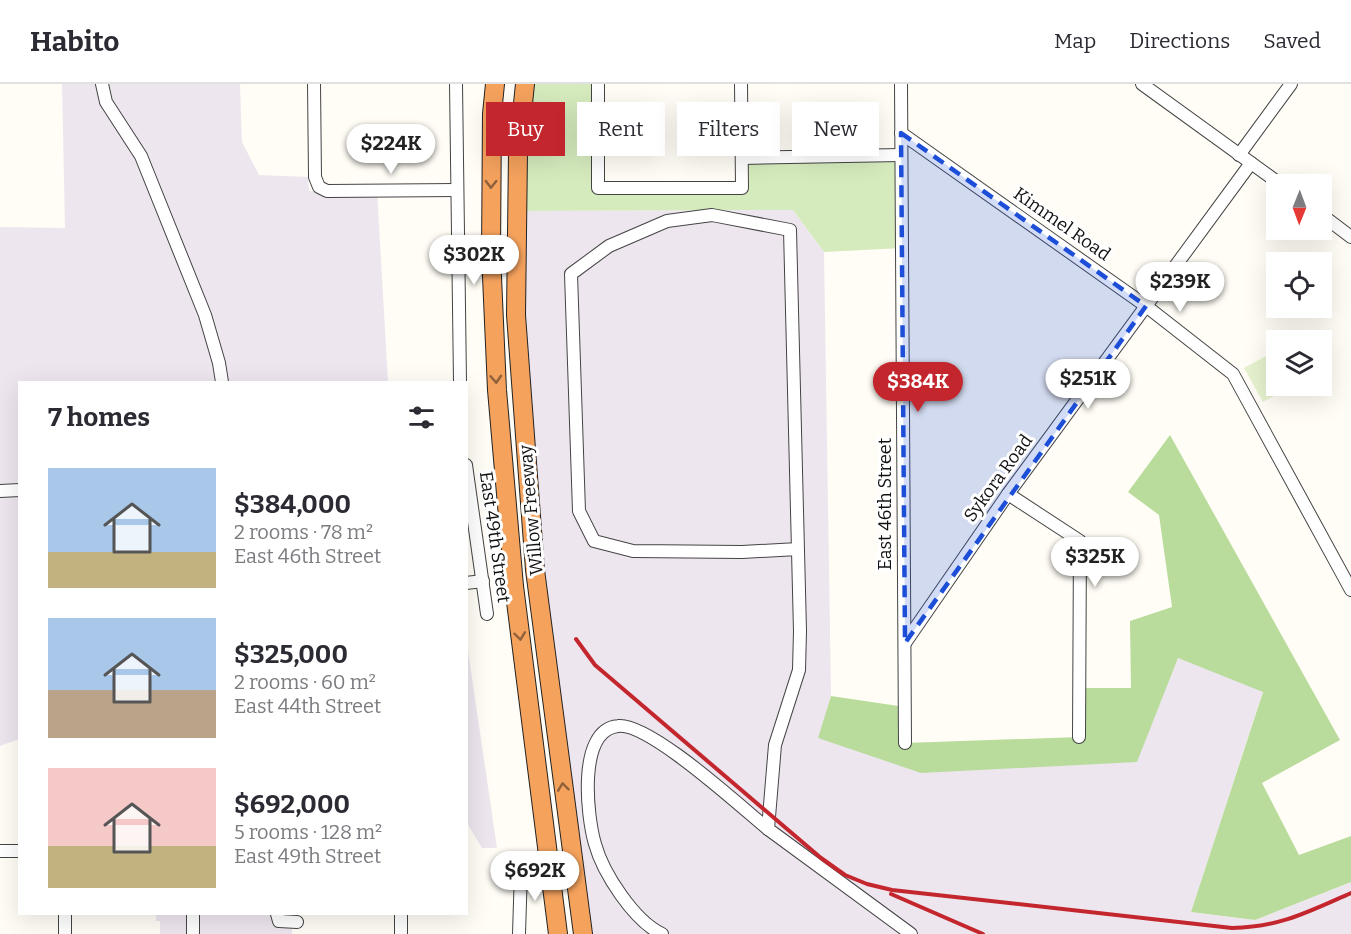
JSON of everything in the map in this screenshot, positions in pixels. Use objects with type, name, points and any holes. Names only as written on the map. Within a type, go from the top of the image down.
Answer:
[{"type":"highway","name":"Willow Freeway","points":[[495,84],[492,114],[491,254],[497,390],[514,586],[558,934]]},
{"type":"highway","name":"Willow Freeway","points":[[525,84],[518,152],[516,315],[535,570],[583,934]]},
{"type":"street","points":[[102,84],[106,102],[141,156],[205,315],[222,381]]},
{"type":"street","points":[[314,84],[315,177],[319,187],[327,191],[458,190]]},
{"type":"street","points":[[456,84],[460,381]]},
{"type":"street","points":[[598,84],[598,188],[742,188],[741,84]]},
{"type":"street","name":"East 46th Street","points":[[901,84],[905,743]]},
{"type":"street","points":[[1142,84],[1266,174]]},
{"type":"street","points":[[1239,155],[1291,84]]},
{"type":"street","name":"Kimmel Road","points":[[901,133],[1146,306],[1233,374],[1351,590]]},
{"type":"street","points":[[742,158],[901,155]]},
{"type":"street","name":"Sykora Road","points":[[904,643],[1008,494],[1251,163]]},
{"type":"street","points":[[768,828],[775,745],[799,670],[798,549],[790,230],[712,215],[667,221],[609,246],[572,274],[579,511],[594,541],[633,551],[742,552],[798,549]]},
{"type":"street","points":[[1332,223],[1351,237]]},
{"type":"street","name":"East 49th Street","points":[[468,479],[488,614]]},
{"type":"street","points":[[0,491],[18,490]]},
{"type":"street","points":[[1008,494],[1080,541],[1079,737]]},
{"type":"street","points":[[468,583],[483,581]]},
{"type":"street","points":[[662,934],[616,891],[595,845],[587,796],[594,744],[605,730],[619,725],[640,731],[664,745],[768,828],[910,934]]},
{"type":"street","points":[[0,851],[18,851]]},
{"type":"street","points":[[519,934],[521,870]]},
{"type":"street","points":[[65,915],[65,934]]},
{"type":"street","points":[[193,915],[193,934]]},
{"type":"street","points":[[277,915],[279,921],[297,923]]},
{"type":"street","points":[[401,915],[401,934]]},
{"type":"highlighted area","points":[[901,133],[1146,306],[905,643]]},
{"type":"shaded area","points":[[62,84],[240,84],[242,142],[259,175],[308,177],[309,191],[377,190],[388,381],[18,381],[18,739],[0,746],[0,227],[65,228]]},
{"type":"shaded area","points":[[793,210],[824,252],[831,695],[819,738],[1136,762],[1178,658],[1263,691],[1191,912],[1255,920],[1351,882],[1351,934],[583,934],[535,570],[518,211]]},
{"type":"shaded area","points":[[468,651],[497,848],[482,848],[468,825]]},
{"type":"shaded area","points":[[156,915],[292,915],[292,934],[160,934],[160,921],[156,921]]},
{"type":"green space","points":[[525,84],[598,84],[598,102],[577,102],[577,156],[598,156],[598,187],[742,188],[742,158],[901,155],[902,248],[824,252],[793,210],[518,211],[521,156],[565,156],[565,102],[524,102]]},
{"type":"green space","points":[[1266,356],[1266,396],[1274,396],[1263,402],[1244,368]]},
{"type":"green space","points":[[1170,435],[1340,740],[1262,783],[1299,855],[1351,836],[1351,882],[1255,920],[1191,912],[1263,692],[1178,658],[1137,762],[921,773],[818,738],[831,696],[905,707],[905,743],[1079,737],[1079,688],[1131,688],[1130,621],[1172,607],[1159,515],[1128,492]]},
{"type":"railway","points":[[576,639],[595,665],[821,858],[845,875],[867,884],[892,890],[1232,928],[1265,925],[1279,921],[1351,893]]},
{"type":"railway","points":[[891,894],[983,934]]}]
